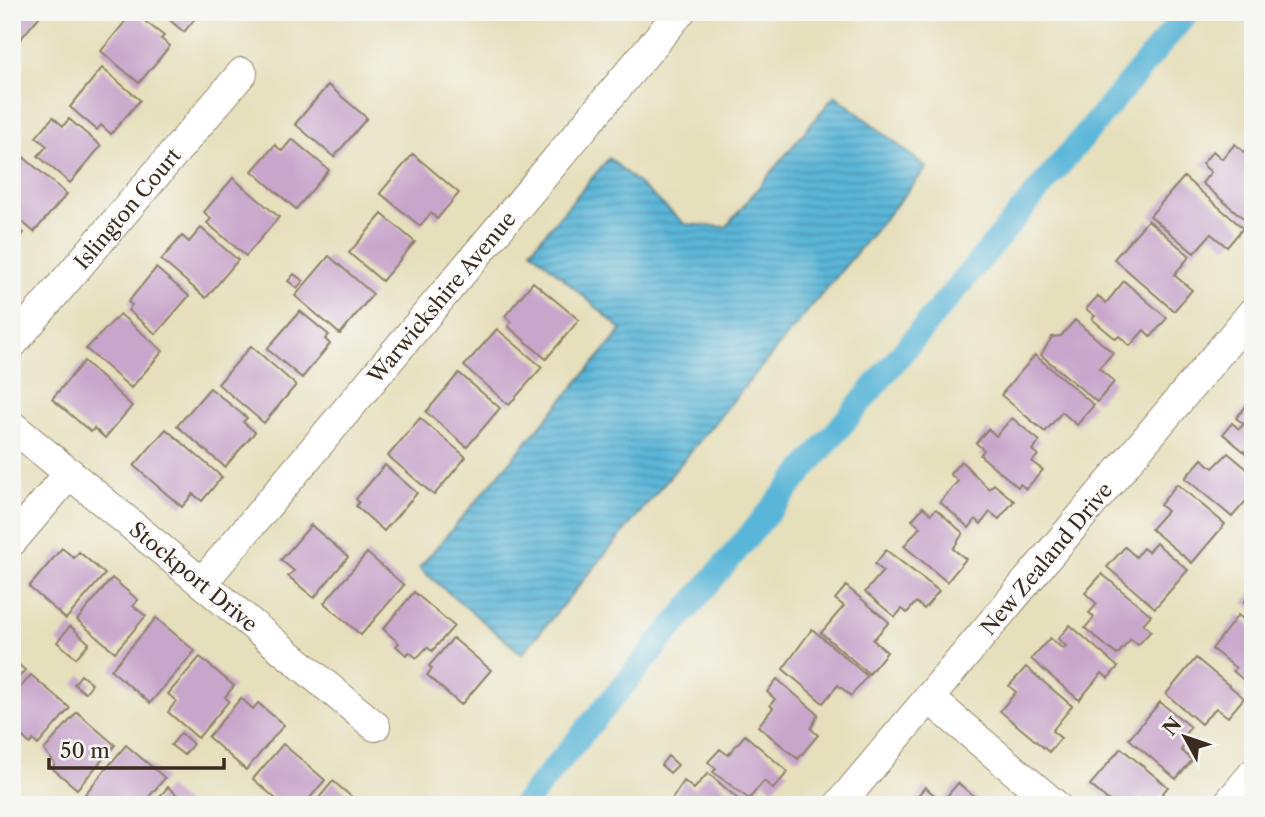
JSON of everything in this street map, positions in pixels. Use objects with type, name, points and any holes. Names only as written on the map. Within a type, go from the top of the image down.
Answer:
[{"type":"street","name":"Warwickshire Avenue","points":[[202,583],[680,12]]},
{"type":"street","name":"Islington Court","points":[[12,344],[242,72]]},
{"type":"street","name":"New Zealand Drive","points":[[839,805],[1253,312]]},
{"type":"street","name":"Stockport Drive","points":[[12,426],[375,726]]},
{"type":"street","points":[[12,541],[70,473]]},
{"type":"street","points":[[929,698],[1055,805]]},
{"type":"street","points":[[1227,805],[1253,774]]},
{"type":"water","points":[[835,95],[927,168],[522,654],[419,568],[622,330],[531,250],[609,158],[685,224],[726,227]]},
{"type":"building","points":[[12,12],[33,12],[39,17],[12,49]]},
{"type":"building","points":[[133,12],[164,36],[161,39],[170,46],[139,83],[101,51]]},
{"type":"building","points":[[160,12],[200,12],[184,32]]},
{"type":"building","points":[[102,68],[140,100],[111,134],[101,125],[97,130],[70,107]]},
{"type":"building","points":[[328,85],[367,118],[334,157],[295,124]]},
{"type":"building","points":[[53,117],[63,126],[69,119],[101,146],[70,183],[38,156],[47,146],[36,137]]},
{"type":"building","points":[[292,139],[329,170],[296,209],[252,171],[275,145],[282,151]]},
{"type":"building","points":[[1235,144],[1253,160],[1253,219],[1249,223],[1202,183],[1211,172],[1202,164],[1213,151],[1222,159]]},
{"type":"building","points":[[413,154],[459,193],[437,219],[431,213],[420,226],[380,193]]},
{"type":"building","points":[[21,155],[67,194],[34,232],[12,213],[12,165]]},
{"type":"building","points":[[1184,177],[1243,228],[1227,247],[1211,234],[1194,253],[1150,216]]},
{"type":"building","points":[[233,178],[279,217],[246,256],[207,223],[211,219],[204,212]]},
{"type":"building","points":[[382,214],[415,242],[382,281],[349,253]]},
{"type":"building","points":[[1148,220],[1190,256],[1174,275],[1192,290],[1174,311],[1114,259]]},
{"type":"building","points":[[12,223],[24,233],[14,245],[21,251],[12,261]]},
{"type":"building","points":[[201,228],[238,260],[206,298],[161,260],[182,236],[189,242]]},
{"type":"building","points":[[329,256],[373,294],[340,334],[295,296]]},
{"type":"building","points":[[156,268],[189,296],[156,334],[128,310],[132,305],[128,302]]},
{"type":"building","points":[[294,274],[303,281],[297,288],[288,281]]},
{"type":"building","points":[[1124,281],[1167,318],[1151,337],[1144,330],[1130,346],[1119,336],[1116,339],[1092,319],[1095,316],[1086,309],[1098,296],[1106,303]]},
{"type":"building","points":[[533,282],[579,320],[546,359],[508,326],[511,322],[505,316]]},
{"type":"building","points":[[300,311],[329,335],[325,339],[330,344],[302,378],[267,349]]},
{"type":"building","points":[[120,314],[163,351],[131,388],[86,349]]},
{"type":"building","points":[[1075,320],[1113,353],[1099,368],[1114,382],[1097,402],[1041,355],[1052,337],[1061,336]]},
{"type":"building","points":[[497,329],[542,367],[509,405],[464,366]]},
{"type":"building","points":[[251,346],[296,385],[264,423],[218,384]]},
{"type":"building","points":[[1035,355],[1094,405],[1077,425],[1062,412],[1045,432],[1001,395]]},
{"type":"building","points":[[84,361],[132,406],[105,438],[94,428],[91,432],[52,399]]},
{"type":"building","points":[[459,373],[500,408],[467,447],[426,412]]},
{"type":"building","points":[[210,388],[247,418],[243,422],[255,432],[225,467],[177,426]]},
{"type":"building","points":[[1253,398],[1253,459],[1223,434],[1232,423],[1239,429],[1244,424],[1236,418]]},
{"type":"building","points":[[420,418],[466,457],[434,495],[388,456]]},
{"type":"building","points":[[1012,418],[1040,441],[1032,450],[1038,455],[1032,462],[1043,470],[1026,489],[1020,484],[1018,487],[980,455],[984,450],[976,443],[988,429],[996,436]]},
{"type":"building","points":[[166,429],[222,477],[202,501],[193,494],[182,507],[134,466]]},
{"type":"building","points":[[1228,453],[1253,474],[1253,493],[1232,517],[1185,478],[1202,459],[1213,468]]},
{"type":"building","points":[[961,461],[989,489],[994,484],[1014,501],[999,519],[990,512],[981,524],[976,519],[969,528],[940,502],[958,481],[950,474]]},
{"type":"building","points":[[385,465],[417,493],[384,531],[356,506],[359,502],[356,499]]},
{"type":"building","points":[[1177,484],[1225,524],[1192,563],[1151,529],[1167,511],[1160,505]]},
{"type":"building","points":[[923,507],[931,514],[936,509],[963,533],[953,549],[966,559],[947,582],[904,546],[920,527],[912,520]]},
{"type":"building","points":[[311,525],[348,557],[314,598],[288,576],[294,571],[281,560]]},
{"type":"building","points":[[1156,543],[1188,570],[1155,608],[1107,567],[1125,547],[1136,557],[1143,548],[1148,552]]},
{"type":"building","points":[[62,548],[74,558],[79,552],[105,574],[66,619],[29,587]]},
{"type":"building","points":[[886,550],[939,591],[924,609],[916,602],[907,613],[902,609],[895,617],[865,592],[883,571],[875,564]]},
{"type":"building","points":[[367,553],[404,585],[361,635],[324,603]]},
{"type":"building","points":[[1102,574],[1151,615],[1143,624],[1151,631],[1138,645],[1131,639],[1117,655],[1085,628],[1094,617],[1089,613],[1097,604],[1085,593]]},
{"type":"building","points":[[112,578],[138,600],[133,606],[146,616],[115,652],[77,620]]},
{"type":"building","points":[[846,586],[889,622],[873,640],[887,652],[869,674],[821,633],[844,606],[835,599]]},
{"type":"building","points":[[1253,591],[1253,610],[1244,602]]},
{"type":"building","points":[[414,592],[454,626],[432,651],[427,647],[417,658],[409,652],[406,655],[396,646],[399,643],[383,629]]},
{"type":"building","points":[[1238,615],[1253,627],[1253,688],[1233,671],[1236,668],[1212,649]]},
{"type":"building","points":[[156,618],[195,651],[150,703],[111,670]]},
{"type":"building","points":[[1070,625],[1118,667],[1108,678],[1102,673],[1079,700],[1031,659],[1050,638],[1063,649],[1066,646],[1058,639]]},
{"type":"building","points":[[70,626],[89,643],[76,658],[57,642]]},
{"type":"building","points":[[812,629],[867,676],[851,696],[838,685],[823,703],[783,669]]},
{"type":"building","points":[[453,638],[491,670],[461,705],[427,675],[432,669],[429,666]]},
{"type":"building","points":[[200,657],[234,686],[225,697],[229,701],[198,738],[168,712],[176,701],[168,694]]},
{"type":"building","points":[[1196,658],[1244,698],[1228,717],[1216,708],[1201,724],[1166,694]]},
{"type":"building","points":[[12,659],[25,670],[12,685]]},
{"type":"building","points":[[1026,667],[1072,706],[1052,731],[1061,738],[1049,752],[1000,711],[1016,692],[1009,686]]},
{"type":"building","points":[[31,675],[70,708],[38,745],[33,740],[30,744],[23,737],[19,742],[12,737],[12,697]]},
{"type":"building","points":[[81,675],[92,684],[85,693],[74,684]]},
{"type":"building","points":[[777,679],[818,714],[811,729],[818,735],[798,759],[758,726],[773,708],[770,705],[775,699],[767,692]]},
{"type":"building","points":[[241,698],[253,709],[258,703],[284,725],[246,770],[208,737]]},
{"type":"building","points":[[1160,702],[1191,727],[1183,736],[1188,741],[1181,750],[1192,760],[1176,779],[1129,739]]},
{"type":"building","points":[[77,712],[115,745],[77,789],[52,768],[55,764],[44,750]]},
{"type":"building","points":[[181,733],[193,744],[184,755],[171,745]]},
{"type":"building","points":[[745,735],[788,772],[773,789],[764,781],[749,799],[713,772],[716,769],[708,762],[720,749],[728,755]]},
{"type":"building","points":[[283,744],[325,780],[304,805],[283,805],[253,779]]},
{"type":"building","points":[[126,745],[165,778],[142,805],[98,805],[85,794]]},
{"type":"building","points":[[1121,748],[1168,787],[1153,805],[1141,798],[1136,805],[1114,805],[1090,785]]},
{"type":"building","points":[[668,756],[678,765],[670,773],[661,765]]},
{"type":"building","points":[[708,773],[738,799],[733,805],[668,805],[684,781],[694,789]]},
{"type":"building","points":[[333,781],[361,805],[313,805]]},
{"type":"building","points":[[958,783],[984,805],[910,805],[925,787],[942,802]]},
{"type":"building","points":[[168,787],[188,805],[152,805]]},
{"type":"waterway","points":[[523,805],[1188,12]]}]
